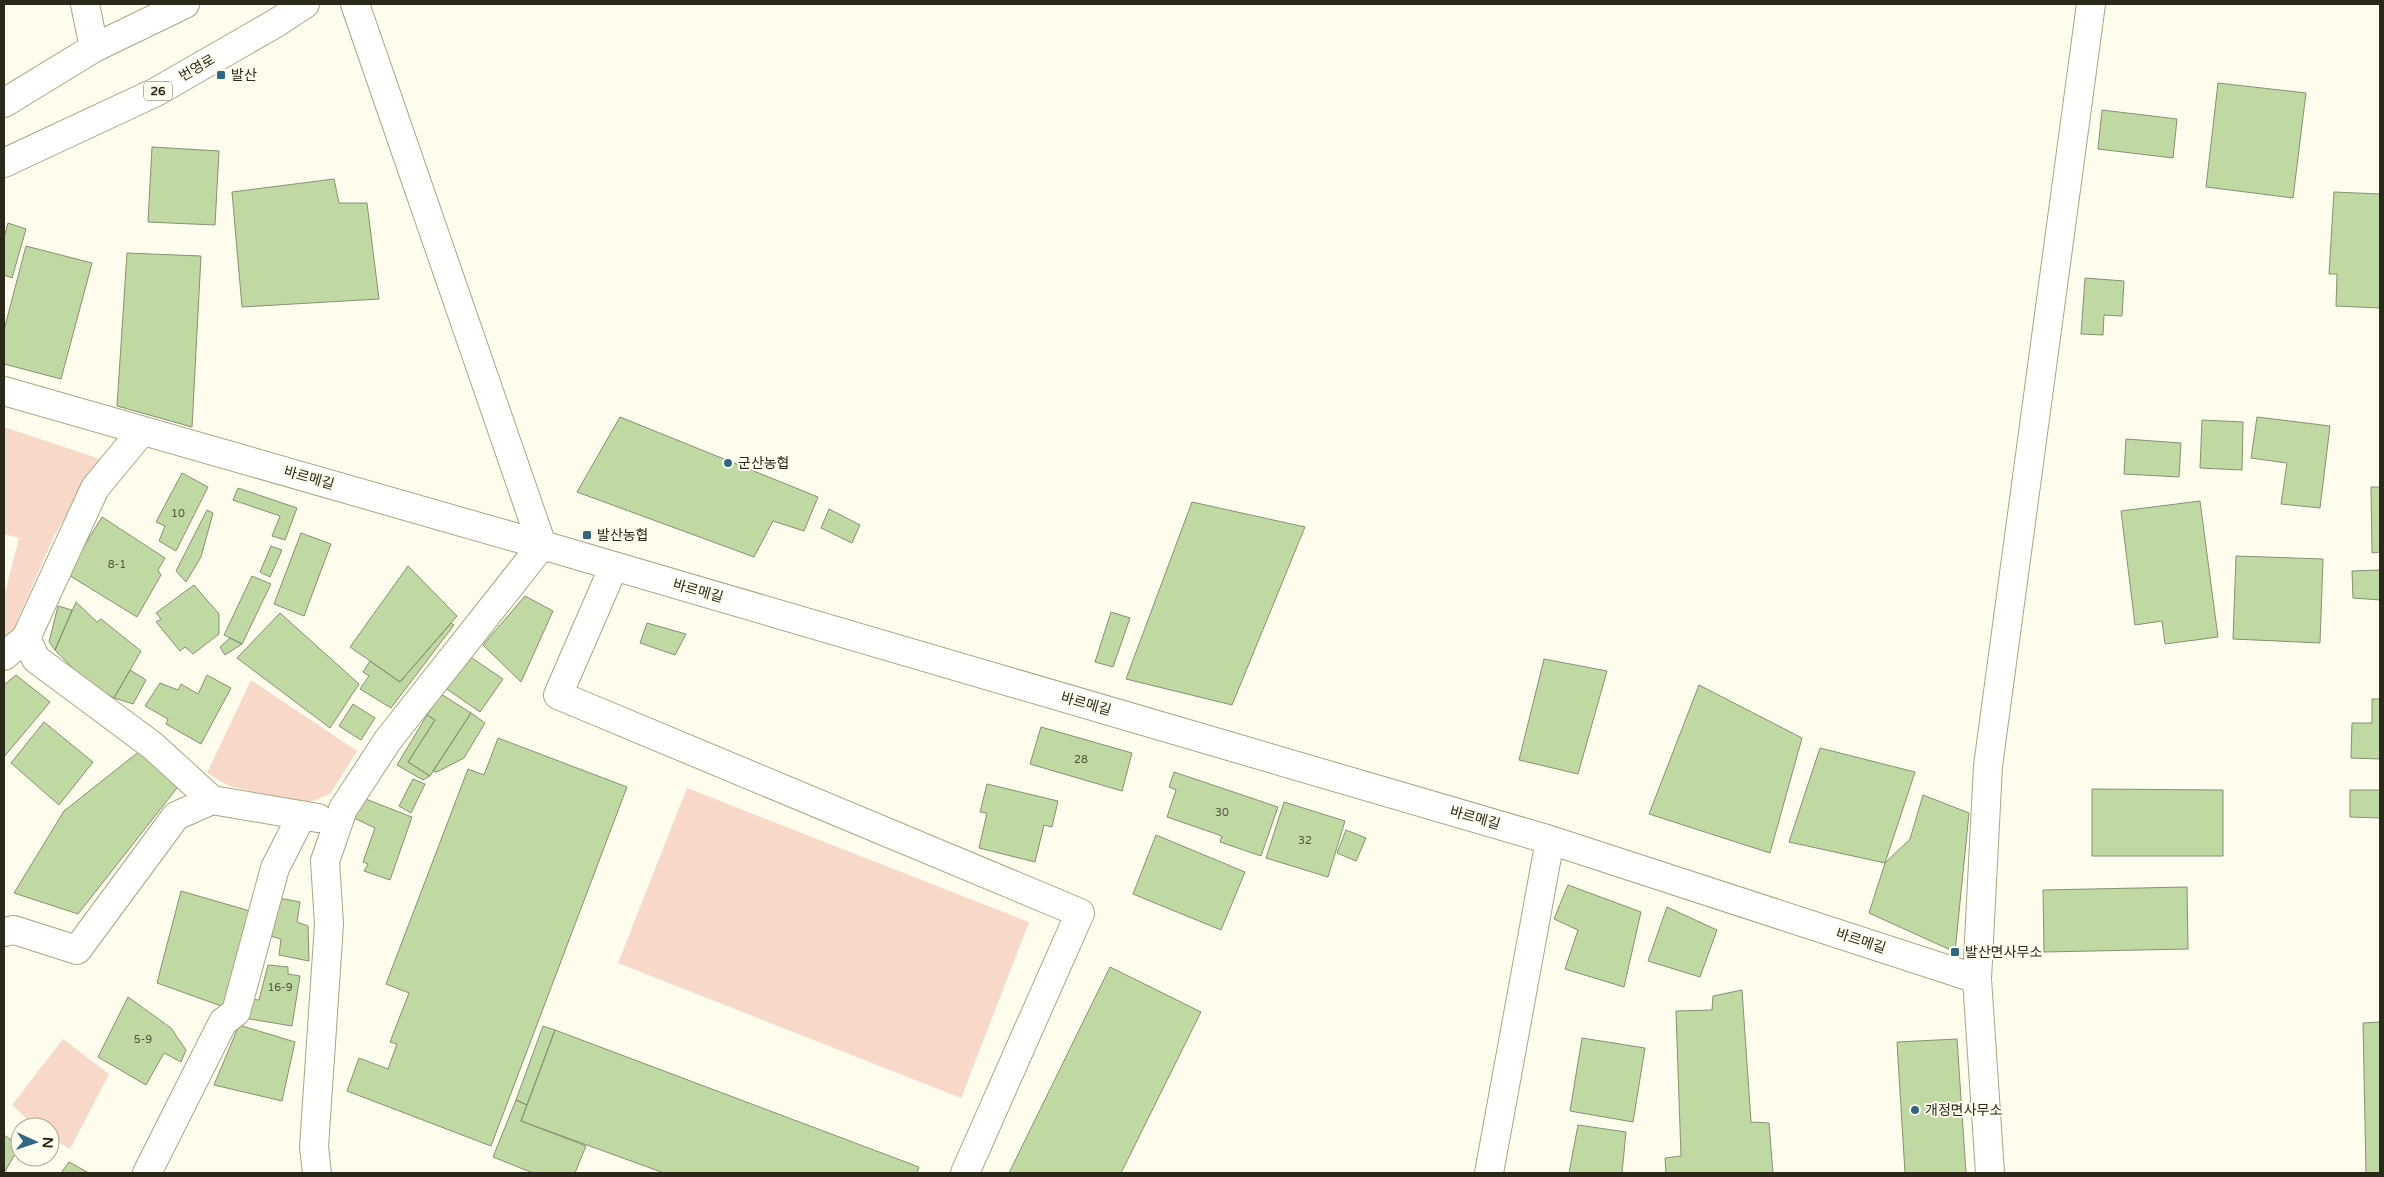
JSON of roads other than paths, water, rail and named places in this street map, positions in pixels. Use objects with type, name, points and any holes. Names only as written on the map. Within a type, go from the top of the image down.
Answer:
[{"type":"street","points":[[85,4],[94,48]]},
{"type":"street","points":[[4,103],[94,48],[185,4]]},
{"type":"street","name":"번영로","points":[[4,163],[156,92],[276,23],[305,4]]},
{"type":"street","points":[[318,1173],[314,1147],[329,924],[325,861],[342,809],[388,740],[542,545],[355,4]]},
{"type":"street","points":[[1990,1173],[1977,979],[1988,766],[2091,4]]},
{"type":"street","name":"바르메길","points":[[4,391],[542,545],[1550,840],[1977,979]]},
{"type":"street","points":[[4,656],[26,638],[95,488],[142,431]]},
{"type":"street","points":[[614,566],[558,694],[1080,913],[965,1173]]},
{"type":"street","points":[[26,638],[36,659],[153,746],[212,800],[339,821]]},
{"type":"street","points":[[4,932],[14,930],[77,950],[176,816],[212,800]]},
{"type":"street","points":[[147,1173],[223,1022],[236,1012],[275,868],[302,815]]},
{"type":"street","points":[[1489,1173],[1550,840]]},
{"type":"place","name":"발산","points":[[221,75]]},
{"type":"place","name":"군산농협","points":[[728,463]]},
{"type":"place","name":"발산농협","points":[[587,535]]},
{"type":"place","name":"발산면사무소","points":[[1955,952]]},
{"type":"place","name":"개정면사무소","points":[[1915,1110]]}]
